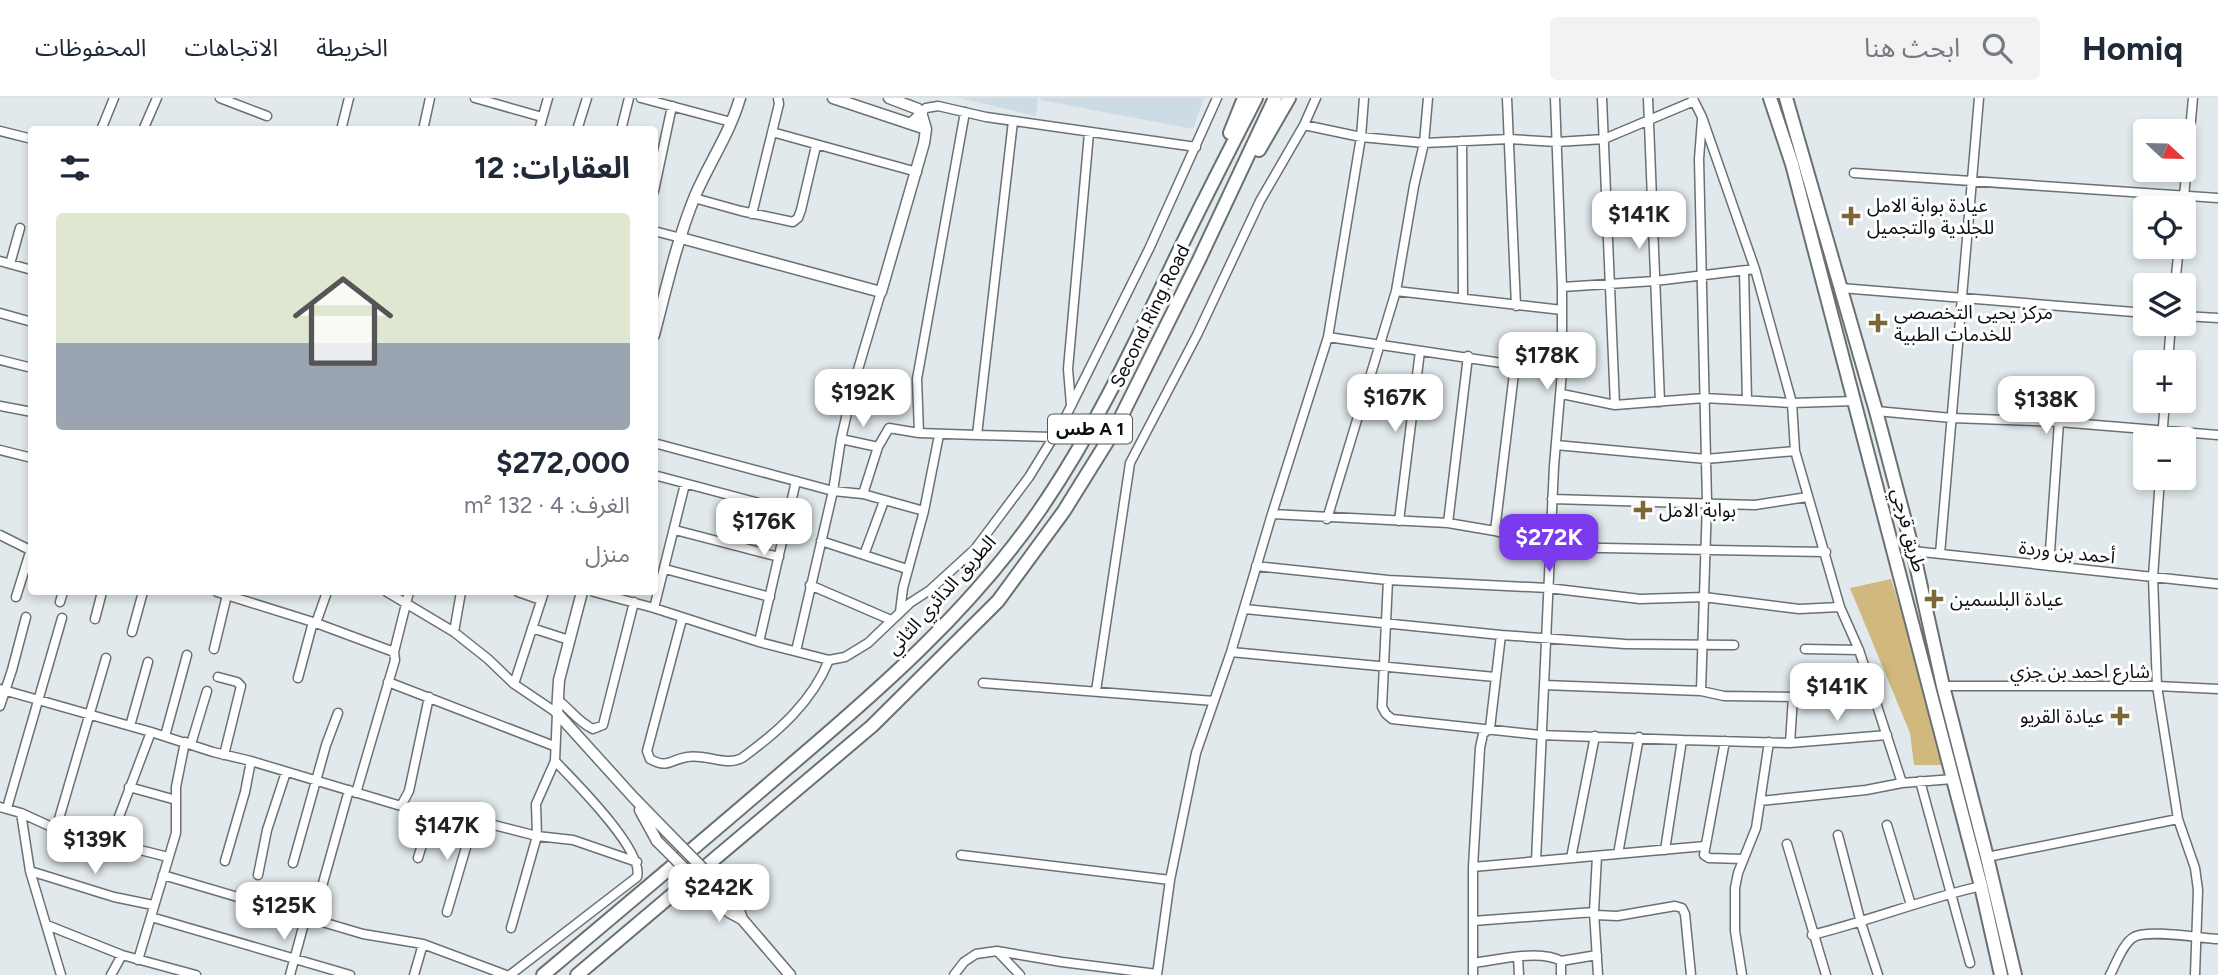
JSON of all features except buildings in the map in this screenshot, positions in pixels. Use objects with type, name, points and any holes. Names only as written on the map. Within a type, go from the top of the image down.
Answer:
[{"type":"highway","points":[[1206,196],[1244,98]]},
{"type":"highway","name":"الطريق الدائري الثاني","points":[[543,975],[853,712],[923,649],[984,583],[1038,512],[1089,432],[1256,98]]},
{"type":"highway","name":"Second Ring Road","points":[[577,975],[872,726],[998,601],[1064,510],[1115,429],[1275,98]]},
{"type":"highway","points":[[1226,204],[1289,98]]},
{"type":"highway","name":"طريق قرجي","points":[[1770,98],[1792,164],[1855,401],[1981,886],[2001,975]]},
{"type":"highway","name":"طريق قرجي","points":[[1786,98],[1876,411],[1913,551],[1943,686],[2015,975]]},
{"type":"street","points":[[103,126],[114,98]]},
{"type":"street","points":[[145,126],[157,98]]},
{"type":"street","points":[[220,98],[267,116]]},
{"type":"street","points":[[342,126],[349,98]]},
{"type":"street","points":[[423,126],[430,98]]},
{"type":"street","points":[[475,98],[542,117]]},
{"type":"street","points":[[540,126],[548,98]]},
{"type":"street","points":[[578,126],[587,98]]},
{"type":"street","points":[[622,126],[629,98]]},
{"type":"street","points":[[640,98],[731,122]]},
{"type":"street","points":[[658,306],[694,198],[740,98]]},
{"type":"street","points":[[752,214],[779,104],[778,98]]},
{"type":"street","points":[[833,98],[926,129]]},
{"type":"street","points":[[796,651],[854,383],[917,172],[926,129],[921,112],[914,106],[889,98]]},
{"type":"street","points":[[606,595],[759,642],[829,660],[857,651],[900,611],[930,590],[981,542],[1023,486],[1071,406],[1217,98]]},
{"type":"street","points":[[1096,691],[1130,463],[1203,324],[1260,201],[1304,125],[1316,98]]},
{"type":"street","points":[[954,975],[964,962],[976,954],[997,951],[1107,971],[1157,974],[1170,880],[1196,752],[1245,609],[1328,337],[1361,137],[1364,98]]},
{"type":"street","points":[[1327,519],[1396,291],[1424,143],[1428,98]]},
{"type":"street","points":[[1507,98],[1516,306]]},
{"type":"street","points":[[1536,861],[1549,547],[1562,394],[1562,287],[1555,98]]},
{"type":"street","points":[[1602,98],[1615,405]]},
{"type":"street","points":[[1648,98],[1660,402]]},
{"type":"street","points":[[1940,554],[1979,98]]},
{"type":"street","points":[[2184,194],[2193,98]]},
{"type":"street","points":[[1304,125],[1361,137],[1424,143],[1509,139],[1557,142],[1604,139],[1693,100],[1702,117],[1755,269],[1792,403],[1795,451],[1807,497],[1826,552],[1840,607],[1859,650],[1902,783]]},
{"type":"street","points":[[658,166],[672,106]]},
{"type":"street","points":[[910,122],[931,106],[939,106],[1013,121],[1196,147]]},
{"type":"street","points":[[919,433],[917,379],[965,112]]},
{"type":"street","points":[[1701,691],[1707,550],[1699,159],[1702,117]]},
{"type":"street","points":[[977,435],[1013,121]]},
{"type":"street","points":[[0,131],[28,138]]},
{"type":"street","points":[[772,132],[917,172]]},
{"type":"street","points":[[1071,406],[1068,369],[1089,133]]},
{"type":"street","points":[[1462,141],[1463,298]]},
{"type":"street","points":[[694,198],[793,222],[798,218],[816,146]]},
{"type":"street","points":[[1854,173],[2218,198]]},
{"type":"street","points":[[10,264],[20,228]]},
{"type":"street","points":[[658,232],[881,292]]},
{"type":"street","points":[[0,261],[28,269]]},
{"type":"street","points":[[1562,287],[1701,277],[1755,269]]},
{"type":"street","points":[[1744,271],[1747,400]]},
{"type":"street","points":[[1841,288],[2133,312]]},
{"type":"street","points":[[1396,291],[1562,310]]},
{"type":"street","points":[[0,313],[28,321]]},
{"type":"street","points":[[2196,317],[2218,318]]},
{"type":"street","points":[[1328,337],[1562,372]]},
{"type":"street","points":[[1399,521],[1420,351]]},
{"type":"street","points":[[1448,523],[1468,356]]},
{"type":"street","points":[[0,360],[28,367]]},
{"type":"street","points":[[1495,531],[1515,365]]},
{"type":"street","points":[[1562,394],[1615,405],[1704,398],[1792,403],[1855,401]]},
{"type":"street","points":[[0,406],[28,411]]},
{"type":"street","points":[[1876,411],[1952,418],[2059,422],[2133,431]]},
{"type":"street","points":[[2049,566],[2059,422]]},
{"type":"street","points":[[863,494],[878,447],[889,428],[939,435],[1053,437]]},
{"type":"street","points":[[900,611],[907,569],[924,511],[939,435]]},
{"type":"street","points":[[2196,435],[2218,435]]},
{"type":"street","points":[[841,439],[878,447]]},
{"type":"street","points":[[658,444],[832,491],[863,494],[924,511]]},
{"type":"street","points":[[1556,445],[1706,459],[1795,451]]},
{"type":"street","points":[[0,460],[1,450],[28,456]]},
{"type":"street","points":[[658,476],[789,511]]},
{"type":"street","points":[[759,642],[796,481]]},
{"type":"street","points":[[658,592],[685,484]]},
{"type":"street","points":[[2159,490],[2153,577],[2157,687],[2178,819],[2195,868],[2198,890],[2195,975]]},
{"type":"street","points":[[1552,499],[1755,505],[1807,497]]},
{"type":"street","points":[[864,555],[884,501]]},
{"type":"street","points":[[1272,514],[1327,519],[1448,523],[1495,531],[1549,547],[1826,552]]},
{"type":"street","points":[[675,530],[779,557]]},
{"type":"street","points":[[0,535],[28,549]]},
{"type":"street","points":[[821,541],[907,569]]},
{"type":"street","name":"أحمد بن وردة","points":[[1913,551],[2218,584]]},
{"type":"street","points":[[16,597],[28,559]]},
{"type":"street","points":[[1256,566],[1388,580],[1548,588],[1640,598],[1704,597],[1799,609],[1840,607]]},
{"type":"street","points":[[664,569],[770,597]]},
{"type":"street","points":[[1388,580],[1388,625],[1382,707],[1392,719],[1540,735],[1682,740],[1790,743],[1886,735]]},
{"type":"street","points":[[810,585],[891,620]]},
{"type":"street","points":[[60,601],[62,595]]},
{"type":"street","points":[[95,619],[101,595]]},
{"type":"street","points":[[132,632],[141,595]]},
{"type":"street","points":[[214,649],[227,595]]},
{"type":"street","points":[[230,595],[394,652]]},
{"type":"street","points":[[298,678],[326,595]]},
{"type":"street","points":[[392,595],[454,632],[514,684],[557,713],[633,797],[727,893],[737,905],[742,919],[790,975]]},
{"type":"street","points":[[321,890],[395,660],[394,652],[408,595]]},
{"type":"street","points":[[454,632],[460,595]]},
{"type":"street","points":[[511,929],[537,836],[536,804],[555,761],[559,680],[581,595]]},
{"type":"street","points":[[654,608],[657,595]]},
{"type":"street","points":[[514,684],[543,596]]},
{"type":"street","points":[[558,700],[568,707],[579,722],[593,729],[603,725],[634,602]]},
{"type":"street","points":[[1245,609],[1501,635],[1625,643],[1734,645]]},
{"type":"street","points":[[0,706],[2,690],[26,617]]},
{"type":"street","points":[[62,618],[3,808],[56,829],[168,857]]},
{"type":"street","points":[[682,619],[647,751],[650,759],[659,764],[664,765],[688,756],[735,762],[742,758],[786,722],[806,700],[822,677],[829,660]]},
{"type":"street","points":[[532,628],[569,640]]},
{"type":"street","points":[[1473,975],[1473,867],[1480,748],[1483,734],[1490,728],[1501,635]]},
{"type":"street","points":[[1805,649],[1859,650]]},
{"type":"street","points":[[1231,652],[1495,677]]},
{"type":"street","points":[[164,736],[187,655]]},
{"type":"street","points":[[56,829],[106,658]]},
{"type":"street","points":[[130,726],[148,662]]},
{"type":"street","points":[[218,677],[237,682],[241,687],[224,755]]},
{"type":"street","points":[[388,682],[554,746]]},
{"type":"street","points":[[983,683],[1214,701]]},
{"type":"street","points":[[1544,685],[1701,691],[1724,696],[1875,698]]},
{"type":"street","name":"شارع احمد بن جزي","points":[[1943,686],[2218,689]]},
{"type":"street","points":[[2,690],[431,815],[474,820],[537,836],[573,840],[637,862]]},
{"type":"street","points":[[138,960],[176,833],[178,777],[207,691]]},
{"type":"street","points":[[1790,743],[1793,697]]},
{"type":"street","points":[[401,806],[409,791],[429,698]]},
{"type":"street","points":[[293,863],[338,713]]},
{"type":"street","points":[[108,843],[151,732]]},
{"type":"street","points":[[1571,858],[1595,736]]},
{"type":"street","points":[[1618,854],[1639,737]]},
{"type":"street","points":[[1665,850],[1682,740]]},
{"type":"street","points":[[1725,741],[1704,855],[1707,858],[1744,859]]},
{"type":"street","points":[[1742,975],[1735,930],[1735,888],[1753,840],[1769,742]]},
{"type":"street","points":[[225,861],[251,761]]},
{"type":"street","points":[[163,876],[363,934],[423,944],[508,975],[637,877],[637,862],[595,803],[555,761]]},
{"type":"street","points":[[258,875],[267,830],[286,772]]},
{"type":"street","points":[[1760,801],[1953,779]]},
{"type":"street","points":[[1920,782],[1970,963]]},
{"type":"street","points":[[129,787],[176,800]]},
{"type":"street","points":[[633,797],[657,841],[717,901],[742,919]]},
{"type":"street","points":[[21,813],[30,871],[61,975]]},
{"type":"street","points":[[418,858],[431,815]]},
{"type":"street","points":[[1987,857],[2178,819]]},
{"type":"street","points":[[447,912],[474,820]]},
{"type":"street","points":[[1888,825],[1911,905]]},
{"type":"street","points":[[1838,835],[1878,975]]},
{"type":"street","points":[[1787,844],[1826,975]]},
{"type":"street","points":[[1473,867],[1704,846]]},
{"type":"street","points":[[961,855],[1170,880]]},
{"type":"street","points":[[1597,856],[1595,914],[1598,975]]},
{"type":"street","points":[[30,871],[114,897],[153,905]]},
{"type":"street","points":[[1812,935],[1861,923],[1911,905],[1981,886]]},
{"type":"street","points":[[1473,921],[1595,914],[1617,916],[1675,906],[1682,908],[1685,914],[1691,975]]},
{"type":"street","points":[[290,975],[306,916]]},
{"type":"street","points":[[150,917],[350,975]]},
{"type":"street","points":[[47,925],[122,955],[196,975]]},
{"type":"street","points":[[2110,975],[2133,937],[2140,934],[2173,934],[2218,939]]},
{"type":"street","points":[[414,975],[423,944]]},
{"type":"street","points":[[997,951],[1020,975]]},
{"type":"street","points":[[111,975],[122,955]]},
{"type":"street","points":[[1473,963],[1552,956],[1561,961],[1597,955]]},
{"type":"street","points":[[1518,957],[1519,975]]},
{"type":"street","points":[[1561,961],[1561,975]]},
{"type":"street","points":[[161,975],[164,965]]},
{"type":"shaded area","points":[[960,98],[1038,98],[1036,116]]},
{"type":"shaded area","points":[[1040,98],[1204,98],[1193,129]]},
{"type":"shaded area","points":[[1891,579],[1910,638],[1943,765],[1914,765],[1910,733],[1850,588]]},
{"type":"place","name":"عيادة بوابة الامل للجلدية والتجميل","points":[[1851,216]]},
{"type":"place","name":"مركز يحيى التخصصي للخدمات الطبية","points":[[1878,323]]},
{"type":"place","name":"بوابة الامل","points":[[1643,510]]},
{"type":"place","name":"عيادة البلسمين","points":[[1934,599]]},
{"type":"place","name":"عيادة القريو","points":[[2120,716]]}]
